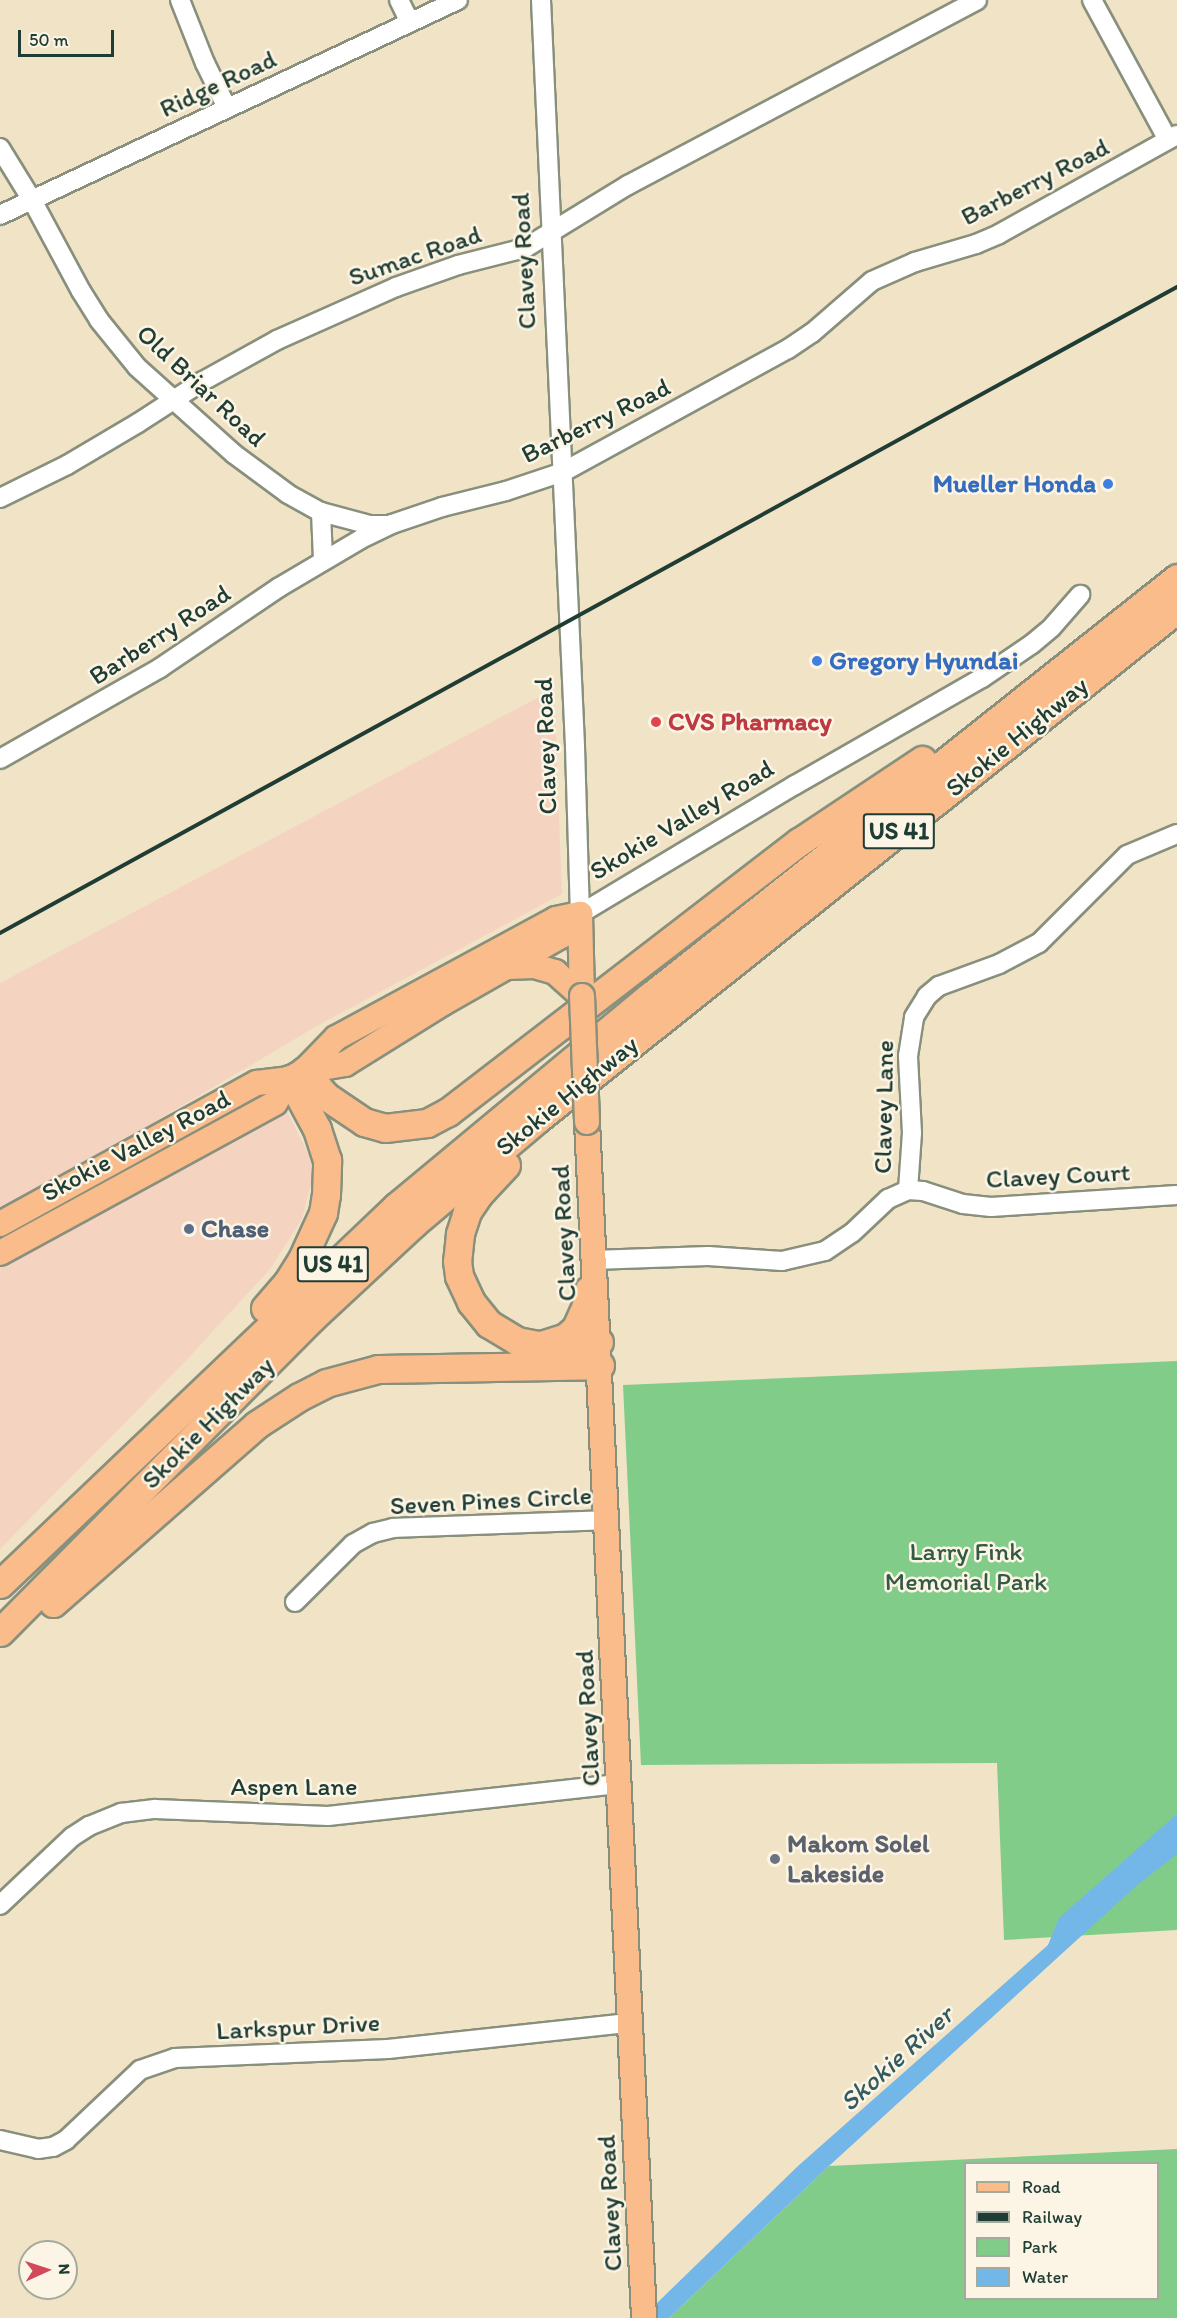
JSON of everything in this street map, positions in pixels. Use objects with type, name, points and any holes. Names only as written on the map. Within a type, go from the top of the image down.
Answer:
[{"type":"highway","name":"Skokie Highway","points":[[0,1584],[328,1268],[508,1111],[1177,578]]},
{"type":"highway","name":"Skokie Highway","points":[[0,1632],[312,1318],[413,1224],[536,1120],[1177,609]]},
{"type":"highway","points":[[297,1075],[364,1122],[385,1128],[428,1124],[448,1112],[799,842],[906,772],[1047,671],[1077,657]]},
{"type":"highway","points":[[600,1353],[517,1341],[502,1334],[483,1318],[471,1302],[459,1276],[457,1261],[460,1234],[467,1212],[498,1172],[707,998],[771,933]]},
{"type":"highway","points":[[131,1458],[173,1406],[287,1283],[314,1236],[326,1195],[327,1160],[297,1075]]},
{"type":"highway","points":[[0,1649],[256,1425],[326,1383],[378,1369],[600,1353]]},
{"type":"main road","name":"Skokie Valley Road","points":[[0,1224],[257,1083],[345,1064],[561,936],[580,914]]},
{"type":"main road","name":"Skokie Valley Road","points":[[0,1253],[276,1103],[297,1075],[336,1038],[556,919],[580,914]]},
{"type":"main road","name":"Clavey Road","points":[[580,914],[593,1262],[600,1353],[644,2318]]},
{"type":"main road","points":[[507,967],[534,966],[555,972],[582,996]]},
{"type":"main road","points":[[537,1345],[566,1336],[575,1328],[585,1306],[593,1262]]},
{"type":"street","points":[[180,0],[205,63],[227,108]]},
{"type":"street","points":[[399,0],[410,23]]},
{"type":"street","name":"Ridge Road","points":[[0,215],[458,0]]},
{"type":"street","name":"Clavey Road","points":[[541,0],[580,914]]},
{"type":"street","name":"Sumac Road","points":[[0,498],[67,465],[172,400],[277,340],[342,309],[458,265],[525,248],[628,185],[977,0]]},
{"type":"street","points":[[1092,0],[1172,138]]},
{"type":"street","name":"Barberry Road","points":[[0,759],[160,668],[323,560],[392,524],[562,472],[788,350],[812,333],[872,281],[915,262],[976,244],[999,234],[1172,138]]},
{"type":"street","name":"Old Briar Road","points":[[0,148],[99,320],[137,367],[234,454],[288,494],[321,512],[370,525],[392,524]]},
{"type":"street","points":[[321,512],[323,560]]},
{"type":"street","name":"Skokie Valley Road","points":[[580,914],[795,785],[982,678],[1032,644],[1059,620],[1080,595]]},
{"type":"street","name":"Clavey Lane","points":[[593,1262],[708,1256],[782,1261],[816,1255],[852,1233],[888,1199],[908,1190],[912,1133],[908,1056],[914,1017],[927,996],[939,986],[999,964],[1038,944],[1127,855],[1177,834]]},
{"type":"street","name":"Clavey Court","points":[[908,1190],[923,1191],[963,1204],[991,1207],[1177,1195]]},
{"type":"street","name":"Seven Pines Circle","points":[[295,1602],[352,1544],[373,1533],[393,1528],[608,1521]]},
{"type":"street","name":"Aspen Lane","points":[[0,1905],[72,1837],[89,1826],[121,1814],[155,1809],[328,1816],[620,1784]]},
{"type":"street","name":"Larkspur Drive","points":[[0,2140],[38,2149],[53,2147],[66,2140],[120,2086],[140,2070],[175,2058],[388,2049],[629,2023]]},
{"type":"shaded area","points":[[554,689],[562,894],[317,1026],[0,1213],[0,983]]},
{"type":"shaded area","points":[[287,1111],[315,1168],[302,1219],[270,1269],[183,1364],[0,1549],[0,1265]]},
{"type":"green space","name":"Larry Fink Memorial Park","points":[[1177,1361],[1177,1930],[1004,1940],[997,1763],[641,1765],[623,1385]]},
{"type":"green space","points":[[1177,2149],[1177,2318],[669,2318],[829,2166]]},
{"type":"water","points":[[1177,1814],[1177,1854],[1135,1887],[829,2166],[669,2318],[635,2318],[656,2304],[798,2166],[1048,1945],[1059,1918]]},
{"type":"railway","points":[[0,933],[1177,287]]},
{"type":"place","name":"Mueller Honda","points":[[1108,484]]},
{"type":"place","name":"Gregory Hyundai","points":[[817,661]]},
{"type":"place","name":"CVS Pharmacy","points":[[656,722]]},
{"type":"place","name":"Chase","points":[[189,1229]]},
{"type":"place","name":"Makom Solel Lakeside","points":[[775,1859]]},
{"type":"water label","name":"Skokie River","points":[[896,2058]]}]
